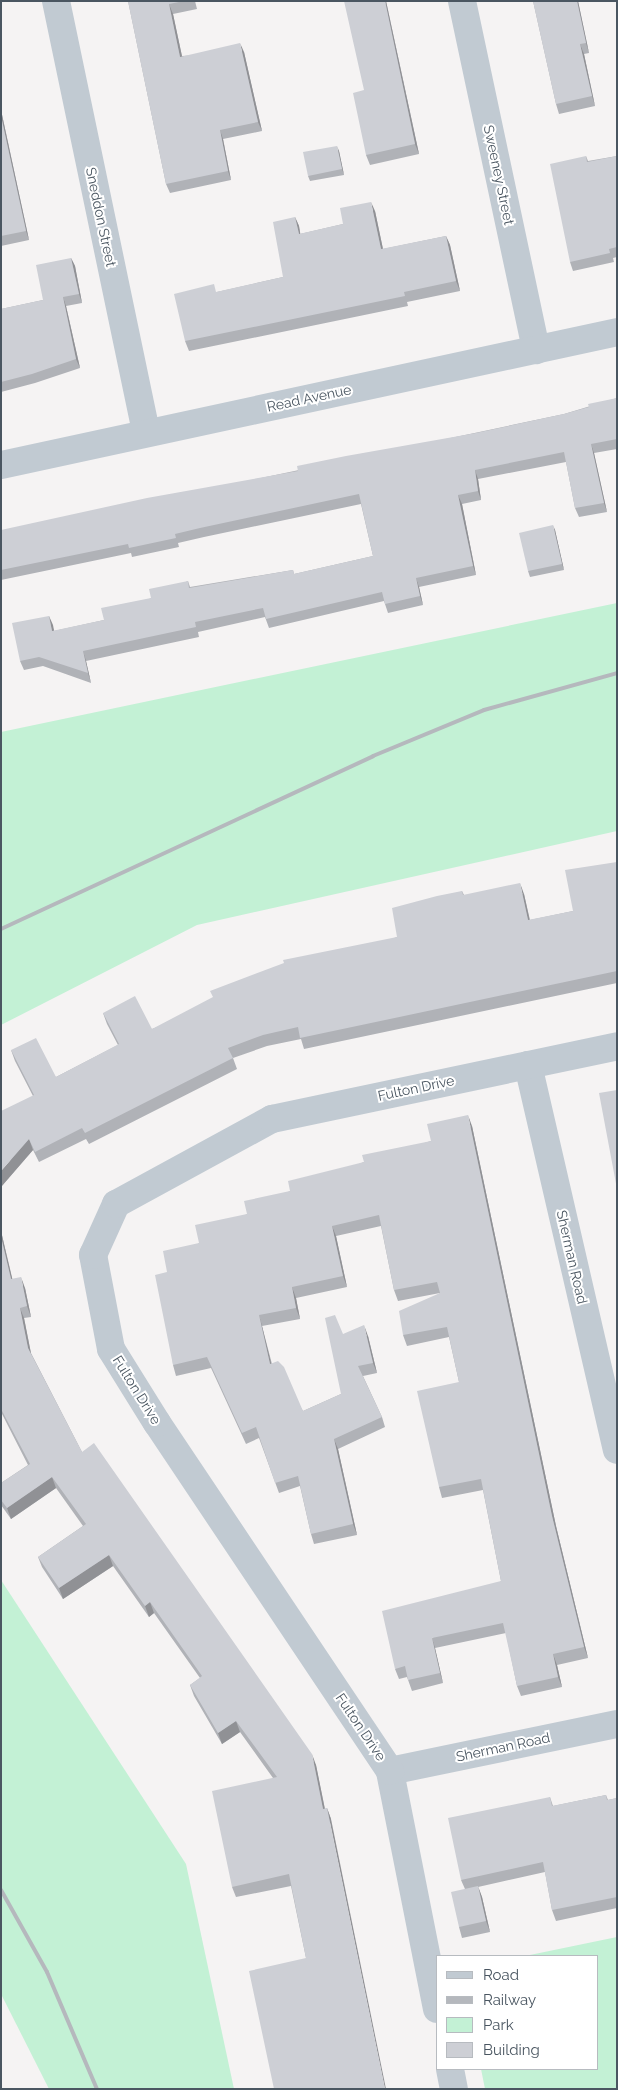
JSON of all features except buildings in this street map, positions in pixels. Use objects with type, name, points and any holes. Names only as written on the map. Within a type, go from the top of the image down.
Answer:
[{"type":"street","name":"Sneddon Street","points":[[56,1],[146,432]]},
{"type":"street","name":"Sweeney Street","points":[[462,1],[536,350]]},
{"type":"street","name":"Read Avenue","points":[[1,465],[146,432],[617,332]]},
{"type":"street","name":"Fulton Drive","points":[[436,2004],[390,1771],[157,1423],[111,1349],[93,1255],[116,1204],[272,1119],[617,1046]]},
{"type":"street","name":"Sherman Road","points":[[528,1065],[617,1450]]},
{"type":"street","name":"Sherman Road","points":[[390,1771],[617,1724]]},
{"type":"street","points":[[450,2070],[454,2089]]},
{"type":"green space","points":[[617,603],[617,831],[197,925],[1,1025],[1,732]]},
{"type":"green space","points":[[1,1580],[186,1864],[234,2089],[49,2089],[1,1994]]},
{"type":"green space","points":[[617,1937],[617,2089],[485,2089],[481,2070],[598,2070],[598,1955],[530,1955]]},
{"type":"railway","points":[[1,929],[373,756],[484,710],[617,673]]},
{"type":"railway","points":[[1,1890],[47,1972],[97,2089]]}]
